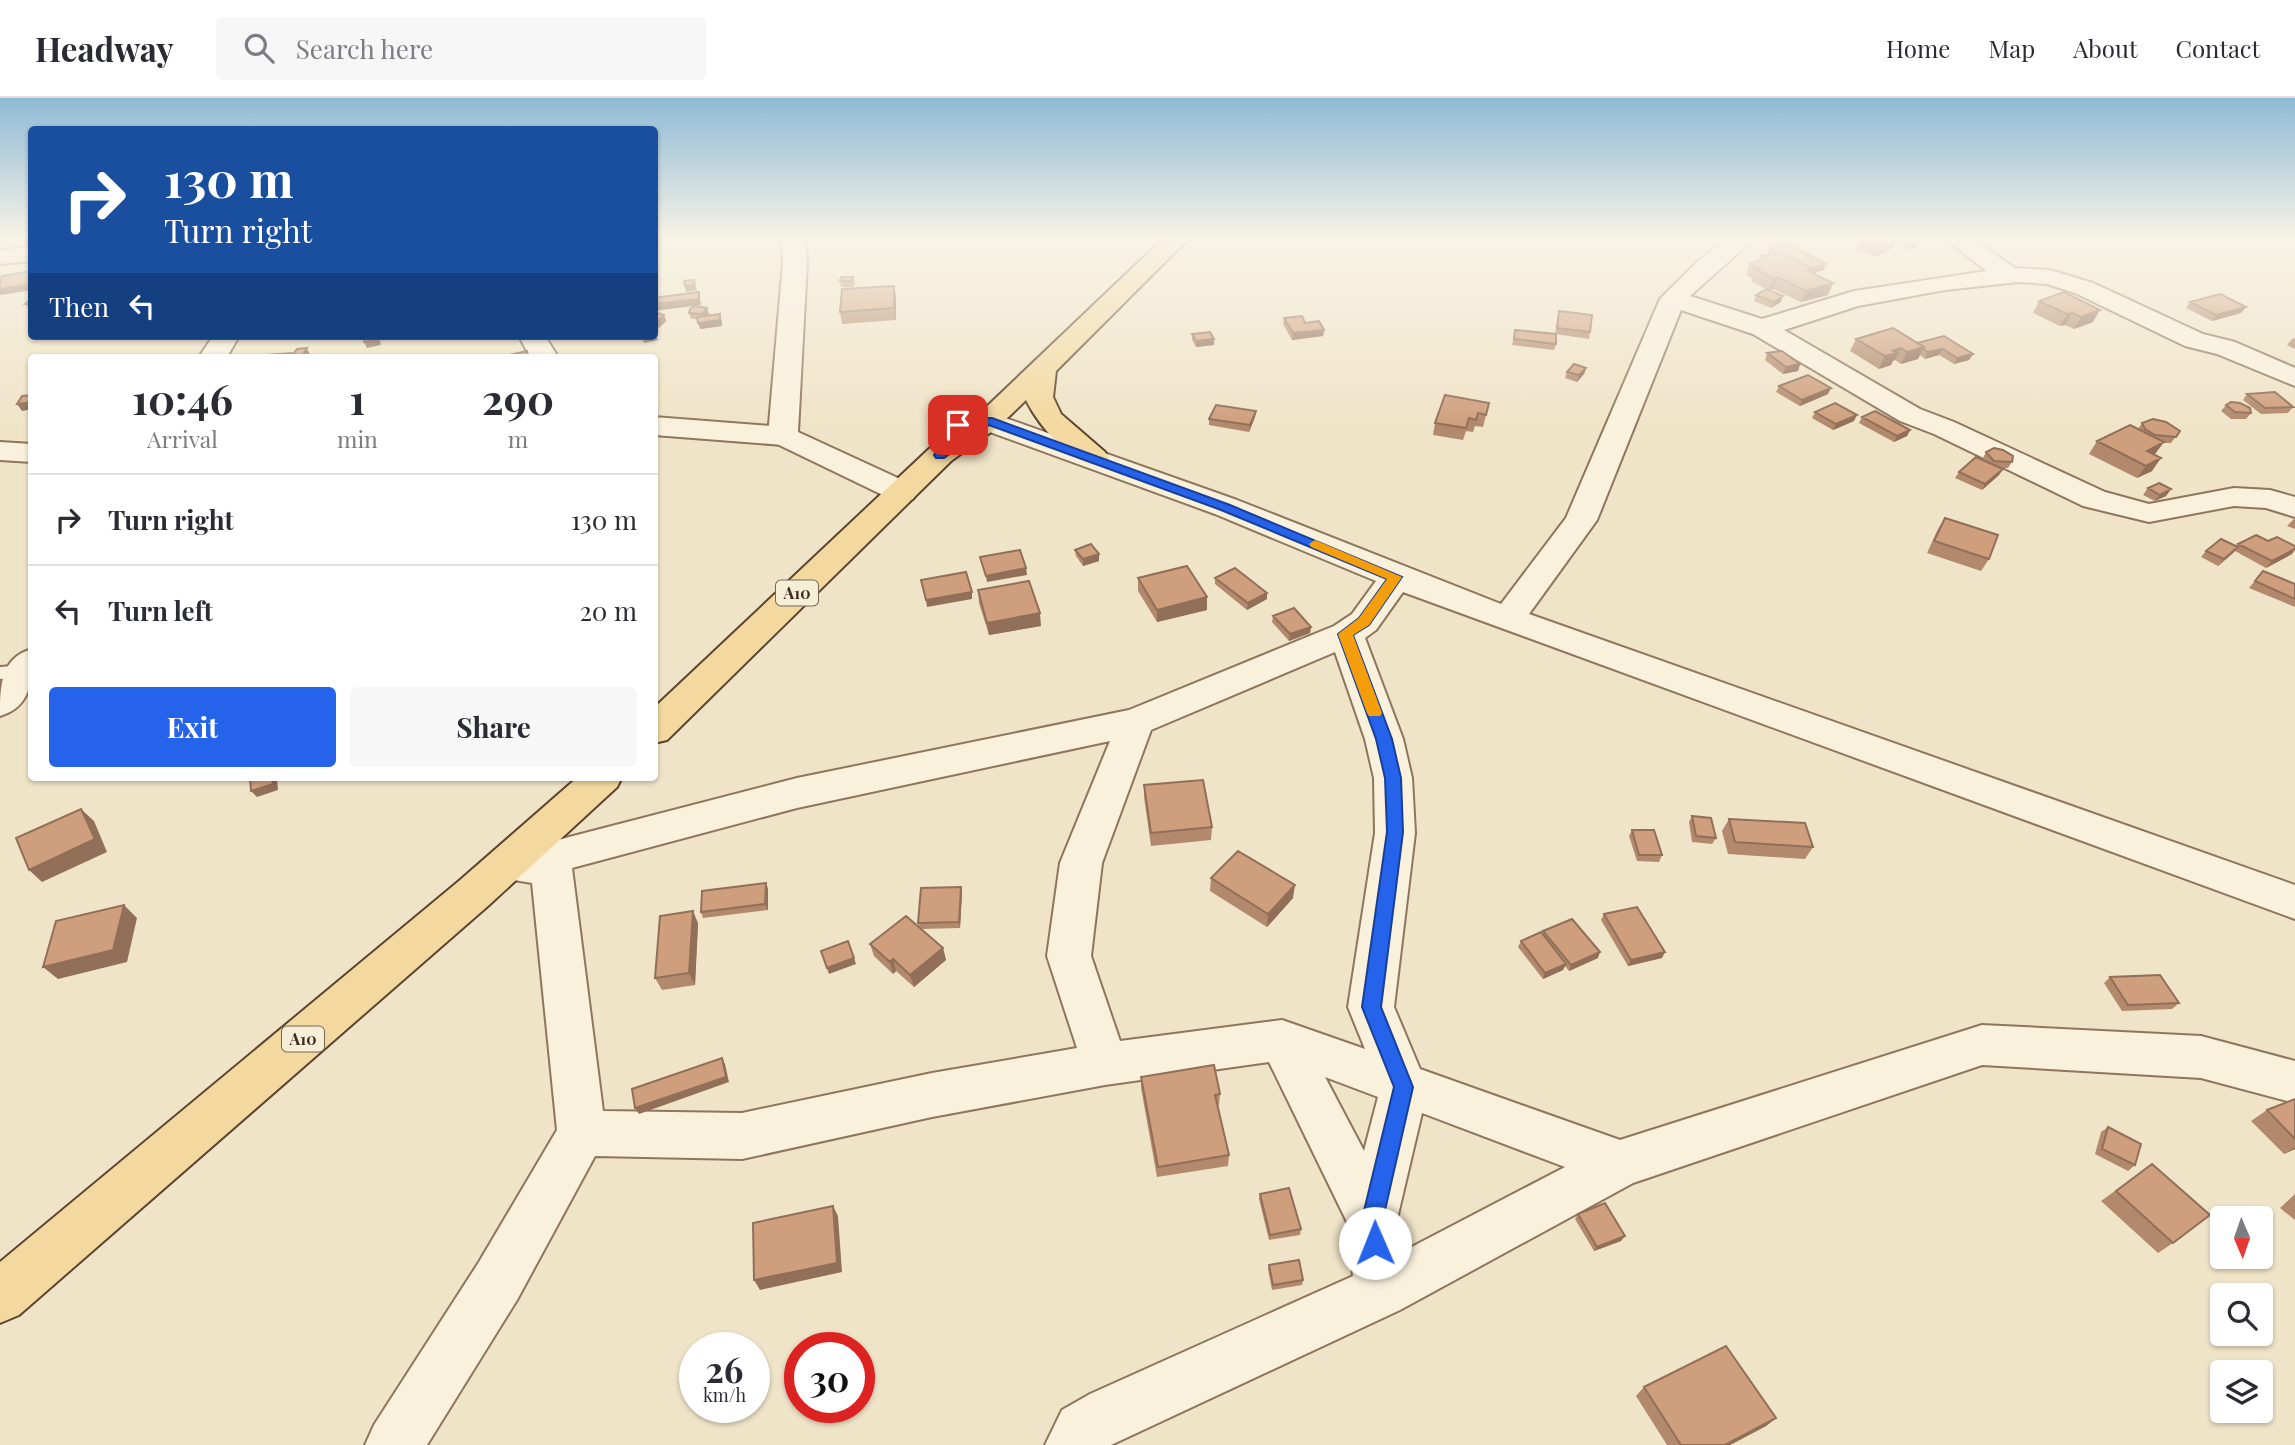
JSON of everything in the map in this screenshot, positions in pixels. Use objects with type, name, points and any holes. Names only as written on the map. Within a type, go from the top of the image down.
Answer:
[{"type":"main road","name":"A10","points":[[658,726],[940,455],[1087,300]]},
{"type":"main road","name":"A10","points":[[977,417],[1042,369],[1113,300]]},
{"type":"main road","points":[[1042,369],[1039,397],[1049,418],[1094,458]]},
{"type":"main road","name":"A10","points":[[0,1296],[474,893],[599,781]]},
{"type":"street","points":[[783,436],[792,300]]},
{"type":"street","points":[[1508,619],[1581,520],[1673,300]]},
{"type":"street","points":[[1676,300],[1762,328],[1901,411],[2094,499],[2149,513],[2234,497],[2287,497]]},
{"type":"street","points":[[1762,328],[1851,300]]},
{"type":"street","points":[[2107,300],[2194,340],[2226,348],[2295,379]]},
{"type":"street","points":[[977,417],[1226,507],[1396,577],[1508,619],[2295,902]]},
{"type":"street","points":[[658,426],[783,436],[902,492]]},
{"type":"street","points":[[0,451],[28,453]]},
{"type":"street","points":[[474,893],[550,858],[797,793],[1136,722],[1346,634],[1364,622],[1396,577]]},
{"type":"street","points":[[1346,634],[1384,739],[1393,778],[1395,832],[1371,1007],[1404,1087],[1372,1219]]},
{"type":"street","points":[[0,703],[19,668]]},
{"type":"street","points":[[1105,1064],[1069,956],[1081,863],[1136,722]]},
{"type":"street","points":[[394,1445],[498,1281],[582,1133],[550,858]]},
{"type":"street","points":[[1282,1040],[1372,1219],[1381,1291]]},
{"type":"street","points":[[582,1133],[742,1136],[932,1095],[1105,1064],[1282,1040],[1404,1087],[1620,1164]]},
{"type":"street","points":[[1074,1445],[1082,1430],[1110,1414],[1381,1291],[1620,1164],[1982,1045],[2201,1057],[2295,1082]]},
{"type":"building","points":[[658,300],[691,300],[658,304]]},
{"type":"building","points":[[841,300],[894,300],[894,308],[840,312]]},
{"type":"building","points":[[2080,300],[2100,310],[2081,317],[2067,314],[2039,301]]},
{"type":"building","points":[[2232,300],[2246,307],[2216,315],[2190,302]]},
{"type":"building","points":[[695,306],[707,308],[702,314],[689,313]]},
{"type":"building","points":[[1559,311],[1592,315],[1590,332],[1557,328]]},
{"type":"building","points":[[720,314],[720,320],[698,323],[697,317]]},
{"type":"building","points":[[1302,316],[1305,323],[1319,321],[1324,330],[1293,333],[1284,318]]},
{"type":"building","points":[[1893,328],[1924,347],[1907,352],[1901,348],[1893,351],[1897,353],[1885,356],[1856,339]]},
{"type":"building","points":[[1515,330],[1556,334],[1556,344],[1514,339]]},
{"type":"building","points":[[1210,332],[1214,339],[1196,341],[1192,334]]},
{"type":"building","points":[[1944,336],[1973,354],[1957,358],[1943,349],[1928,352],[1917,343]]},
{"type":"building","points":[[307,348],[303,354],[280,354],[294,353],[297,349]]},
{"type":"building","points":[[1782,351],[1800,364],[1786,367],[1767,353]]},
{"type":"building","points":[[1574,364],[1586,368],[1579,375],[1567,372]]},
{"type":"building","points":[[1808,375],[1831,388],[1802,400],[1779,386]]},
{"type":"building","points":[[2275,392],[2293,407],[2265,408],[2247,394]]},
{"type":"building","points":[[28,395],[28,403],[17,404],[22,396]]},
{"type":"building","points":[[1445,395],[1489,403],[1486,415],[1478,413],[1476,420],[1469,418],[1466,428],[1435,423]]},
{"type":"building","points":[[2231,402],[2250,408],[2251,413],[2235,412],[2226,405]]},
{"type":"building","points":[[1835,403],[1857,415],[1836,424],[1815,412]]},
{"type":"building","points":[[1216,405],[1256,411],[1250,425],[1209,419]]},
{"type":"building","points":[[1875,411],[1910,430],[1897,436],[1862,417]]},
{"type":"building","points":[[2153,419],[2166,422],[2180,431],[2176,437],[2155,435],[2145,429],[2142,423]]},
{"type":"building","points":[[2130,425],[2164,442],[2147,451],[2161,458],[2146,466],[2097,441]]},
{"type":"building","points":[[1994,448],[2013,456],[2012,462],[1994,461],[1986,452]]},
{"type":"building","points":[[1976,457],[2003,469],[1985,484],[1959,472]]},
{"type":"building","points":[[2159,483],[2171,489],[2160,495],[2148,488]]},
{"type":"building","points":[[1945,518],[1998,535],[1989,559],[1934,541]]},
{"type":"building","points":[[2256,535],[2268,541],[2277,537],[2295,546],[2295,549],[2272,561],[2238,544]]},
{"type":"building","points":[[2221,539],[2238,547],[2224,559],[2206,551]]},
{"type":"building","points":[[1091,544],[1099,554],[1083,559],[1075,550]]},
{"type":"building","points":[[1020,550],[1026,568],[986,576],[980,557]]},
{"type":"building","points":[[1187,566],[1207,597],[1157,610],[1138,578]]},
{"type":"building","points":[[1235,568],[1267,593],[1248,603],[1215,578]]},
{"type":"building","points":[[2263,571],[2295,584],[2295,599],[2255,581]]},
{"type":"building","points":[[966,572],[972,592],[926,600],[921,580]]},
{"type":"building","points":[[1029,581],[1040,613],[987,623],[978,590]]},
{"type":"building","points":[[1294,608],[1311,627],[1290,634],[1273,616]]},
{"type":"building","points":[[1203,780],[1212,827],[1151,833],[1144,785]]},
{"type":"building","points":[[250,781],[273,781],[273,784],[251,791]]},
{"type":"building","points":[[81,809],[95,839],[29,870],[16,838]]},
{"type":"building","points":[[1692,816],[1711,818],[1716,838],[1696,836]]},
{"type":"building","points":[[1729,819],[1805,823],[1813,847],[1735,842]]},
{"type":"building","points":[[1632,830],[1654,830],[1662,855],[1639,855]]},
{"type":"building","points":[[1238,851],[1295,885],[1268,914],[1211,878]]},
{"type":"building","points":[[766,883],[765,904],[701,912],[702,891]]},
{"type":"building","points":[[961,887],[959,922],[918,923],[921,888]]},
{"type":"building","points":[[124,905],[113,950],[43,967],[56,921]]},
{"type":"building","points":[[1637,907],[1665,952],[1631,960],[1604,914]]},
{"type":"building","points":[[693,911],[689,973],[655,978],[660,916]]},
{"type":"building","points":[[906,916],[943,948],[910,975],[893,959],[890,962],[870,944]]},
{"type":"building","points":[[1572,919],[1600,952],[1571,965],[1543,931]]},
{"type":"building","points":[[1541,932],[1566,964],[1545,973],[1521,941]]},
{"type":"building","points":[[848,941],[854,958],[827,968],[821,951]]},
{"type":"building","points":[[2160,975],[2179,1003],[2128,1005],[2110,977]]},
{"type":"building","points":[[722,1058],[726,1077],[635,1108],[632,1089]]},
{"type":"building","points":[[1214,1065],[1220,1094],[1215,1095],[1229,1155],[1158,1167],[1141,1077]]},
{"type":"building","points":[[2295,1099],[2295,1139],[2267,1110]]},
{"type":"building","points":[[2108,1127],[2141,1144],[2135,1165],[2102,1149]]},
{"type":"building","points":[[2152,1164],[2210,1215],[2173,1243],[2116,1191]]},
{"type":"building","points":[[1289,1188],[1301,1229],[1270,1235],[1260,1194]]},
{"type":"building","points":[[1605,1203],[1625,1236],[1597,1247],[1578,1214]]},
{"type":"building","points":[[833,1206],[837,1263],[754,1280],[753,1223]]},
{"type":"building","points":[[1299,1260],[1303,1280],[1273,1285],[1269,1265]]},
{"type":"building","points":[[1726,1346],[1776,1418],[1725,1445],[1681,1445],[1644,1387]]},
{"type":"slow traffic","points":[[1315,544],[1396,577],[1364,622],[1346,634],[1375,713]]},
{"type":"route","points":[[958,425],[940,455],[988,421],[1226,507],[1396,577],[1364,622],[1346,634],[1384,739],[1393,778],[1395,832],[1371,1007],[1404,1087],[1372,1219],[1375,1243]]}]
